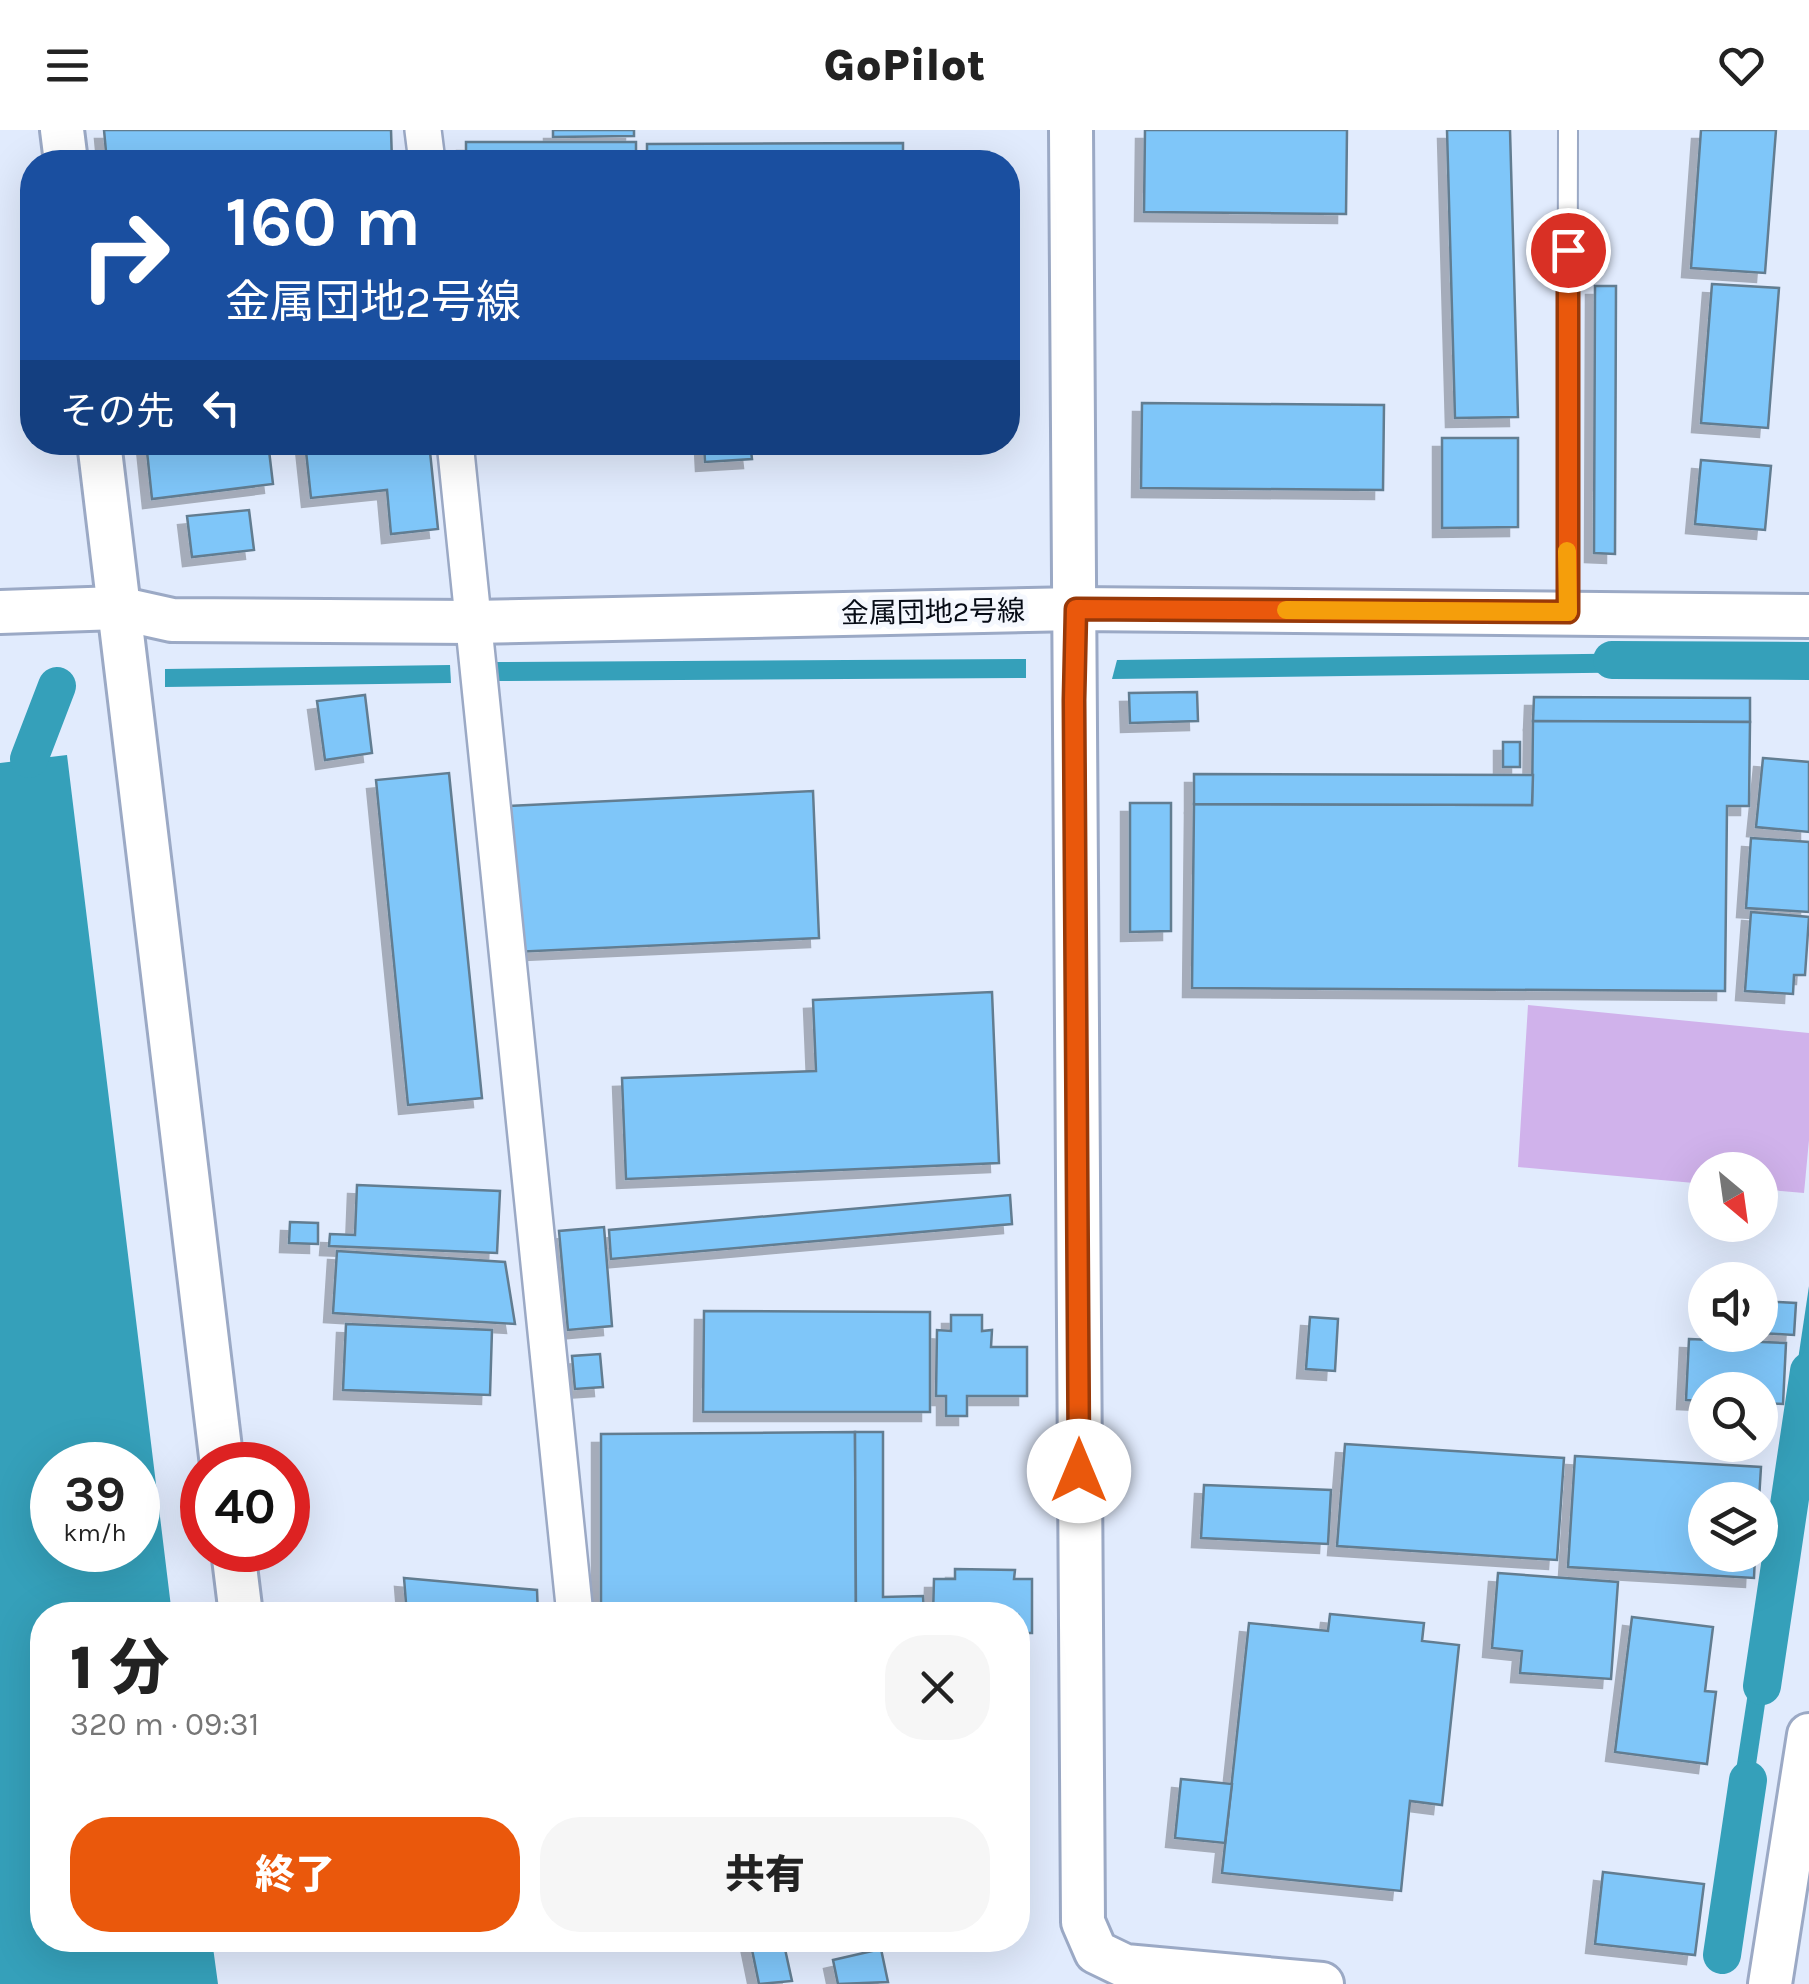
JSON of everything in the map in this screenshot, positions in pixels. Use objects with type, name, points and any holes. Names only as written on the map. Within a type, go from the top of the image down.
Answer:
[{"type":"street","points":[[1071,130],[1083,1922],[1096,1952],[1124,1966],[1322,1984]]},
{"type":"street","points":[[100,455],[219,1442]]},
{"type":"street","points":[[456,455],[574,1602]]},
{"type":"street","name":"金属団地2号線","points":[[0,612],[118,608],[172,620],[472,622],[1076,609],[1809,616]]},
{"type":"street","points":[[236,1572],[239,1602]]},
{"type":"street","points":[[1770,1984],[1809,1735]]},
{"type":"lane","points":[[1568,130],[1568,612]]},
{"type":"shaded area","points":[[1528,1005],[1809,1033],[1809,1140],[1804,1193],[1778,1191],[1778,1152],[1688,1152],[1688,1182],[1518,1167]]},
{"type":"water","points":[[1689,652],[1809,653],[1809,673],[1689,672]]},
{"type":"water","points":[[1663,653],[1663,672],[1112,679],[1117,660]]},
{"type":"water","points":[[1026,659],[1026,678],[496,681],[496,662]]},
{"type":"water","points":[[450,665],[451,683],[165,687],[165,669]]},
{"type":"water","points":[[67,755],[151,1442],[30,1442],[30,1572],[160,1572],[160,1517],[170,1602],[30,1602],[30,1952],[214,1952],[218,1984],[0,1984],[0,763]]},
{"type":"water","points":[[1809,1286],[1809,1418],[1808,1423],[1789,1420]]},
{"type":"water","points":[[1780,1466],[1799,1469],[1783,1591],[1765,1589],[1767,1572],[1778,1572]]},
{"type":"water","points":[[1757,1634],[1775,1637],[1746,1832],[1727,1829]]},
{"type":"water","points":[[1716,1882],[1737,1883],[1729,1953],[1708,1951]]},
{"type":"building","points":[[104,130],[391,130],[392,150],[106,150]]},
{"type":"building","points":[[553,130],[634,130],[634,136],[553,137]]},
{"type":"building","points":[[1145,130],[1347,130],[1346,214],[1144,212]]},
{"type":"building","points":[[1447,130],[1510,130],[1518,417],[1455,418]]},
{"type":"building","points":[[1701,130],[1776,130],[1765,273],[1691,268]]},
{"type":"building","points":[[466,142],[636,142],[636,150],[466,150]]},
{"type":"building","points":[[903,143],[903,150],[647,150],[647,144]]},
{"type":"building","points":[[1712,284],[1779,288],[1768,428],[1701,423]]},
{"type":"building","points":[[1595,286],[1616,286],[1615,554],[1594,553]]},
{"type":"building","points":[[1142,403],[1384,405],[1383,490],[1141,488]]},
{"type":"building","points":[[1442,438],[1518,438],[1518,527],[1442,528]]},
{"type":"building","points":[[147,455],[270,455],[273,484],[152,499]]},
{"type":"building","points":[[306,455],[430,455],[438,529],[391,534],[387,490],[311,498]]},
{"type":"building","points":[[705,455],[752,455],[752,459],[705,462]]},
{"type":"building","points":[[1701,460],[1771,466],[1765,530],[1695,524]]},
{"type":"building","points":[[249,510],[254,550],[192,557],[187,516]]},
{"type":"building","points":[[1197,692],[1198,721],[1130,723],[1129,693]]},
{"type":"building","points":[[365,695],[372,753],[325,760],[317,701]]},
{"type":"building","points":[[1534,697],[1750,698],[1750,722],[1533,721]]},
{"type":"building","points":[[1533,721],[1750,722],[1749,806],[1727,806],[1725,991],[1192,988],[1194,804],[1532,805]]},
{"type":"building","points":[[1503,742],[1520,742],[1520,767],[1503,767]]},
{"type":"building","points":[[1763,758],[1809,762],[1809,832],[1756,827]]},
{"type":"building","points":[[449,773],[482,1098],[408,1105],[376,780]]},
{"type":"building","points":[[1194,774],[1533,775],[1532,805],[1194,804]]},
{"type":"building","points":[[813,791],[819,938],[513,952],[507,806]]},
{"type":"building","points":[[1130,803],[1171,803],[1171,931],[1130,932]]},
{"type":"building","points":[[1751,838],[1809,842],[1809,912],[1746,908]]},
{"type":"building","points":[[1751,912],[1809,917],[1805,975],[1794,975],[1793,994],[1745,991]]},
{"type":"building","points":[[992,992],[999,1163],[626,1179],[622,1078],[816,1071],[813,1000]]},
{"type":"building","points":[[357,1185],[500,1191],[497,1253],[329,1246],[330,1234],[355,1235]]},
{"type":"building","points":[[1010,1195],[1012,1224],[611,1259],[609,1230]]},
{"type":"building","points":[[290,1222],[318,1223],[318,1244],[289,1243]]},
{"type":"building","points":[[604,1227],[612,1326],[568,1330],[559,1231]]},
{"type":"building","points":[[337,1251],[505,1262],[515,1324],[333,1313]]},
{"type":"building","points":[[1778,1302],[1796,1303],[1794,1335],[1778,1334]]},
{"type":"building","points":[[704,1311],[930,1312],[930,1412],[703,1412]]},
{"type":"building","points":[[951,1315],[982,1315],[982,1331],[992,1330],[991,1347],[1027,1347],[1027,1396],[967,1396],[967,1416],[946,1416],[946,1396],[936,1396],[937,1330],[951,1331]]},
{"type":"building","points":[[1310,1317],[1338,1319],[1335,1371],[1306,1369]]},
{"type":"building","points":[[346,1324],[492,1330],[490,1395],[343,1390]]},
{"type":"building","points":[[1778,1343],[1786,1343],[1783,1404],[1778,1404],[1778,1372],[1688,1372],[1686,1400],[1688,1352],[1778,1352]]},
{"type":"building","points":[[600,1354],[603,1387],[575,1389],[572,1356]]},
{"type":"building","points":[[855,1432],[856,1602],[601,1602],[601,1434]]},
{"type":"building","points":[[855,1432],[883,1432],[883,1597],[923,1596],[923,1602],[856,1602]]},
{"type":"building","points":[[1345,1444],[1564,1458],[1557,1560],[1337,1546]]},
{"type":"building","points":[[1575,1456],[1761,1467],[1760,1482],[1688,1482],[1688,1572],[1754,1572],[1754,1578],[1568,1567]]},
{"type":"building","points":[[1204,1485],[1331,1490],[1328,1544],[1201,1538]]},
{"type":"building","points":[[955,1569],[1015,1570],[1014,1579],[1032,1579],[1032,1633],[1030,1602],[933,1602],[934,1579],[955,1579]]},
{"type":"building","points":[[1498,1573],[1618,1582],[1611,1679],[1520,1673],[1522,1651],[1492,1648]]},
{"type":"building","points":[[404,1578],[537,1590],[537,1602],[406,1602]]},
{"type":"building","points":[[1330,1614],[1424,1623],[1422,1641],[1459,1645],[1442,1805],[1410,1801],[1401,1891],[1222,1873],[1249,1623],[1328,1631]]},
{"type":"building","points":[[1632,1617],[1713,1627],[1705,1691],[1716,1692],[1707,1764],[1615,1752]]},
{"type":"building","points":[[1181,1779],[1232,1784],[1225,1843],[1175,1838]]},
{"type":"building","points":[[1603,1872],[1704,1884],[1695,1955],[1595,1944]]},
{"type":"building","points":[[752,1952],[786,1952],[792,1981],[759,1984]]},
{"type":"building","points":[[882,1952],[888,1982],[838,1984],[833,1960]]},
{"type":"waterway","points":[[1612,660],[1809,661]]},
{"type":"waterway","points":[[29,759],[57,686]]},
{"type":"waterway","points":[[1762,1686],[1809,1371]]},
{"type":"waterway","points":[[1722,1955],[1748,1780]]},
{"type":"slow traffic","points":[[1286,610],[1568,612],[1567,551]]},
{"type":"route","points":[[1079,1471],[1076,609],[1568,612],[1568,250]]}]
